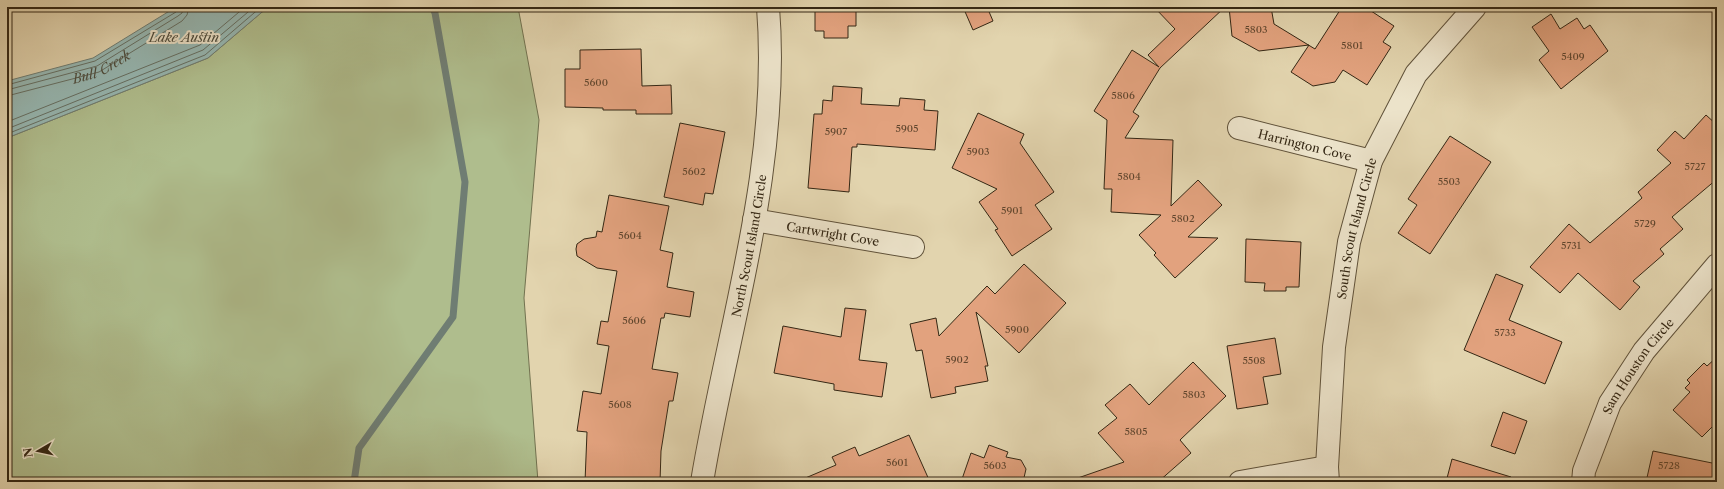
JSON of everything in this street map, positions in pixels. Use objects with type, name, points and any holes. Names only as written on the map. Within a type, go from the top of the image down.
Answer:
[{"type":"street","name":"North Scout Island Circle","points":[[702,482],[711,427],[754,220],[767,136],[770,30],[768,7]]},
{"type":"street","name":"South Scout Island Circle","points":[[1327,475],[1334,348],[1349,242],[1371,161],[1416,74],[1475,7]]},
{"type":"street","name":"Harrington Cove","points":[[1239,128],[1371,161]]},
{"type":"street","name":"Cartwright Cove","points":[[754,220],[912,247]]},
{"type":"street","name":"Sam Houston Circle","points":[[1583,482],[1584,472],[1610,403],[1644,351],[1717,265]]},
{"type":"street","points":[[1240,482],[1327,475]]},
{"type":"green space","points":[[268,7],[518,7],[539,120],[524,298],[538,482],[7,482],[7,138],[208,58]]},
{"type":"water","name":"Lake Austin","points":[[176,7],[268,7],[208,58],[7,138],[7,81],[93,58]]},
{"type":"building","points":[[815,7],[856,7],[856,26],[848,26],[848,38],[824,38],[824,31],[815,31]]},
{"type":"building","points":[[963,7],[987,7],[993,21],[973,30]]},
{"type":"building","points":[[1154,7],[1225,7],[1160,68],[1133,112],[1139,116],[1125,138],[1173,140],[1171,206],[1198,180],[1222,205],[1188,237],[1218,238],[1175,278],[1154,255],[1156,253],[1139,235],[1161,215],[1111,212],[1112,189],[1104,189],[1107,120],[1094,111],[1132,50],[1159,67],[1148,55],[1175,29]]},
{"type":"building","points":[[1229,7],[1271,7],[1274,24],[1309,45],[1259,51],[1232,36]]},
{"type":"building","points":[[1342,7],[1365,7],[1394,26],[1383,42],[1391,47],[1367,85],[1343,70],[1335,82],[1313,86],[1291,72],[1309,45],[1315,49]]},
{"type":"building","points":[[1551,14],[1560,29],[1577,18],[1584,29],[1590,25],[1608,51],[1561,89],[1539,60],[1549,51],[1532,27]]},
{"type":"building","points":[[641,49],[642,86],[671,85],[672,114],[636,114],[636,110],[603,110],[603,108],[565,107],[565,69],[580,69],[580,50]]},
{"type":"building","points":[[833,86],[862,88],[861,104],[899,106],[900,98],[925,100],[924,110],[938,111],[935,150],[857,144],[857,147],[852,147],[849,192],[808,188],[814,114],[822,114],[823,100],[832,101]]},
{"type":"building","points":[[978,113],[1024,134],[1020,143],[1054,192],[1035,205],[1052,229],[1012,256],[995,230],[998,229],[979,202],[997,189],[952,168]]},
{"type":"building","points":[[1706,115],[1717,125],[1717,179],[1672,217],[1683,229],[1660,249],[1664,254],[1633,281],[1640,287],[1620,310],[1578,273],[1560,293],[1530,267],[1569,224],[1590,243],[1642,198],[1638,192],[1671,163],[1657,150],[1675,131],[1684,139]]},
{"type":"building","points":[[680,123],[725,132],[713,194],[705,193],[703,205],[664,197]]},
{"type":"building","points":[[1450,136],[1491,162],[1430,254],[1398,233],[1417,205],[1408,199]]},
{"type":"building","points":[[609,195],[669,206],[660,250],[673,253],[667,287],[694,292],[690,317],[665,313],[664,318],[661,318],[652,369],[678,373],[673,401],[669,401],[661,451],[660,482],[585,482],[587,432],[577,431],[583,391],[601,394],[609,346],[597,344],[601,321],[608,322],[617,271],[597,268],[577,256],[576,249],[577,244],[584,239],[596,237],[597,231],[602,232]]},
{"type":"building","points":[[1246,239],[1301,242],[1299,287],[1286,287],[1286,291],[1264,291],[1265,283],[1245,282]]},
{"type":"building","points":[[1024,264],[1066,303],[1019,353],[976,312],[988,366],[985,366],[988,381],[955,387],[956,393],[931,398],[922,350],[916,351],[910,324],[936,318],[939,336],[987,286],[995,294]]},
{"type":"building","points":[[1496,274],[1523,285],[1509,320],[1562,342],[1545,384],[1464,350]]},
{"type":"building","points":[[845,308],[866,310],[859,360],[887,363],[882,397],[834,390],[834,384],[774,373],[783,326],[841,337]]},
{"type":"building","points":[[1275,338],[1281,374],[1263,377],[1268,404],[1237,409],[1227,346]]},
{"type":"building","points":[[1717,357],[1717,422],[1702,437],[1673,410],[1690,392],[1685,388],[1690,383],[1687,380],[1704,363],[1707,366]]},
{"type":"building","points":[[1193,362],[1226,396],[1180,440],[1191,453],[1158,482],[1076,482],[1075,479],[1124,462],[1098,433],[1117,418],[1105,405],[1130,384],[1149,405]]},
{"type":"building","points":[[1503,412],[1527,421],[1515,454],[1491,446]]},
{"type":"building","points":[[909,435],[930,482],[796,482],[836,465],[832,457],[855,447],[859,456]]},
{"type":"building","points":[[989,445],[1008,452],[1006,457],[1021,460],[1026,469],[1023,482],[961,482],[971,453],[984,458]]},
{"type":"building","points":[[1653,451],[1717,464],[1717,482],[1646,482]]},
{"type":"building","points":[[1452,459],[1511,477],[1510,482],[1446,482]]},
{"type":"waterway","points":[[354,482],[359,448],[453,317],[465,182],[435,13],[432,7]]},
{"type":"water label","name":"Bull Creek","points":[[102,70]]}]
